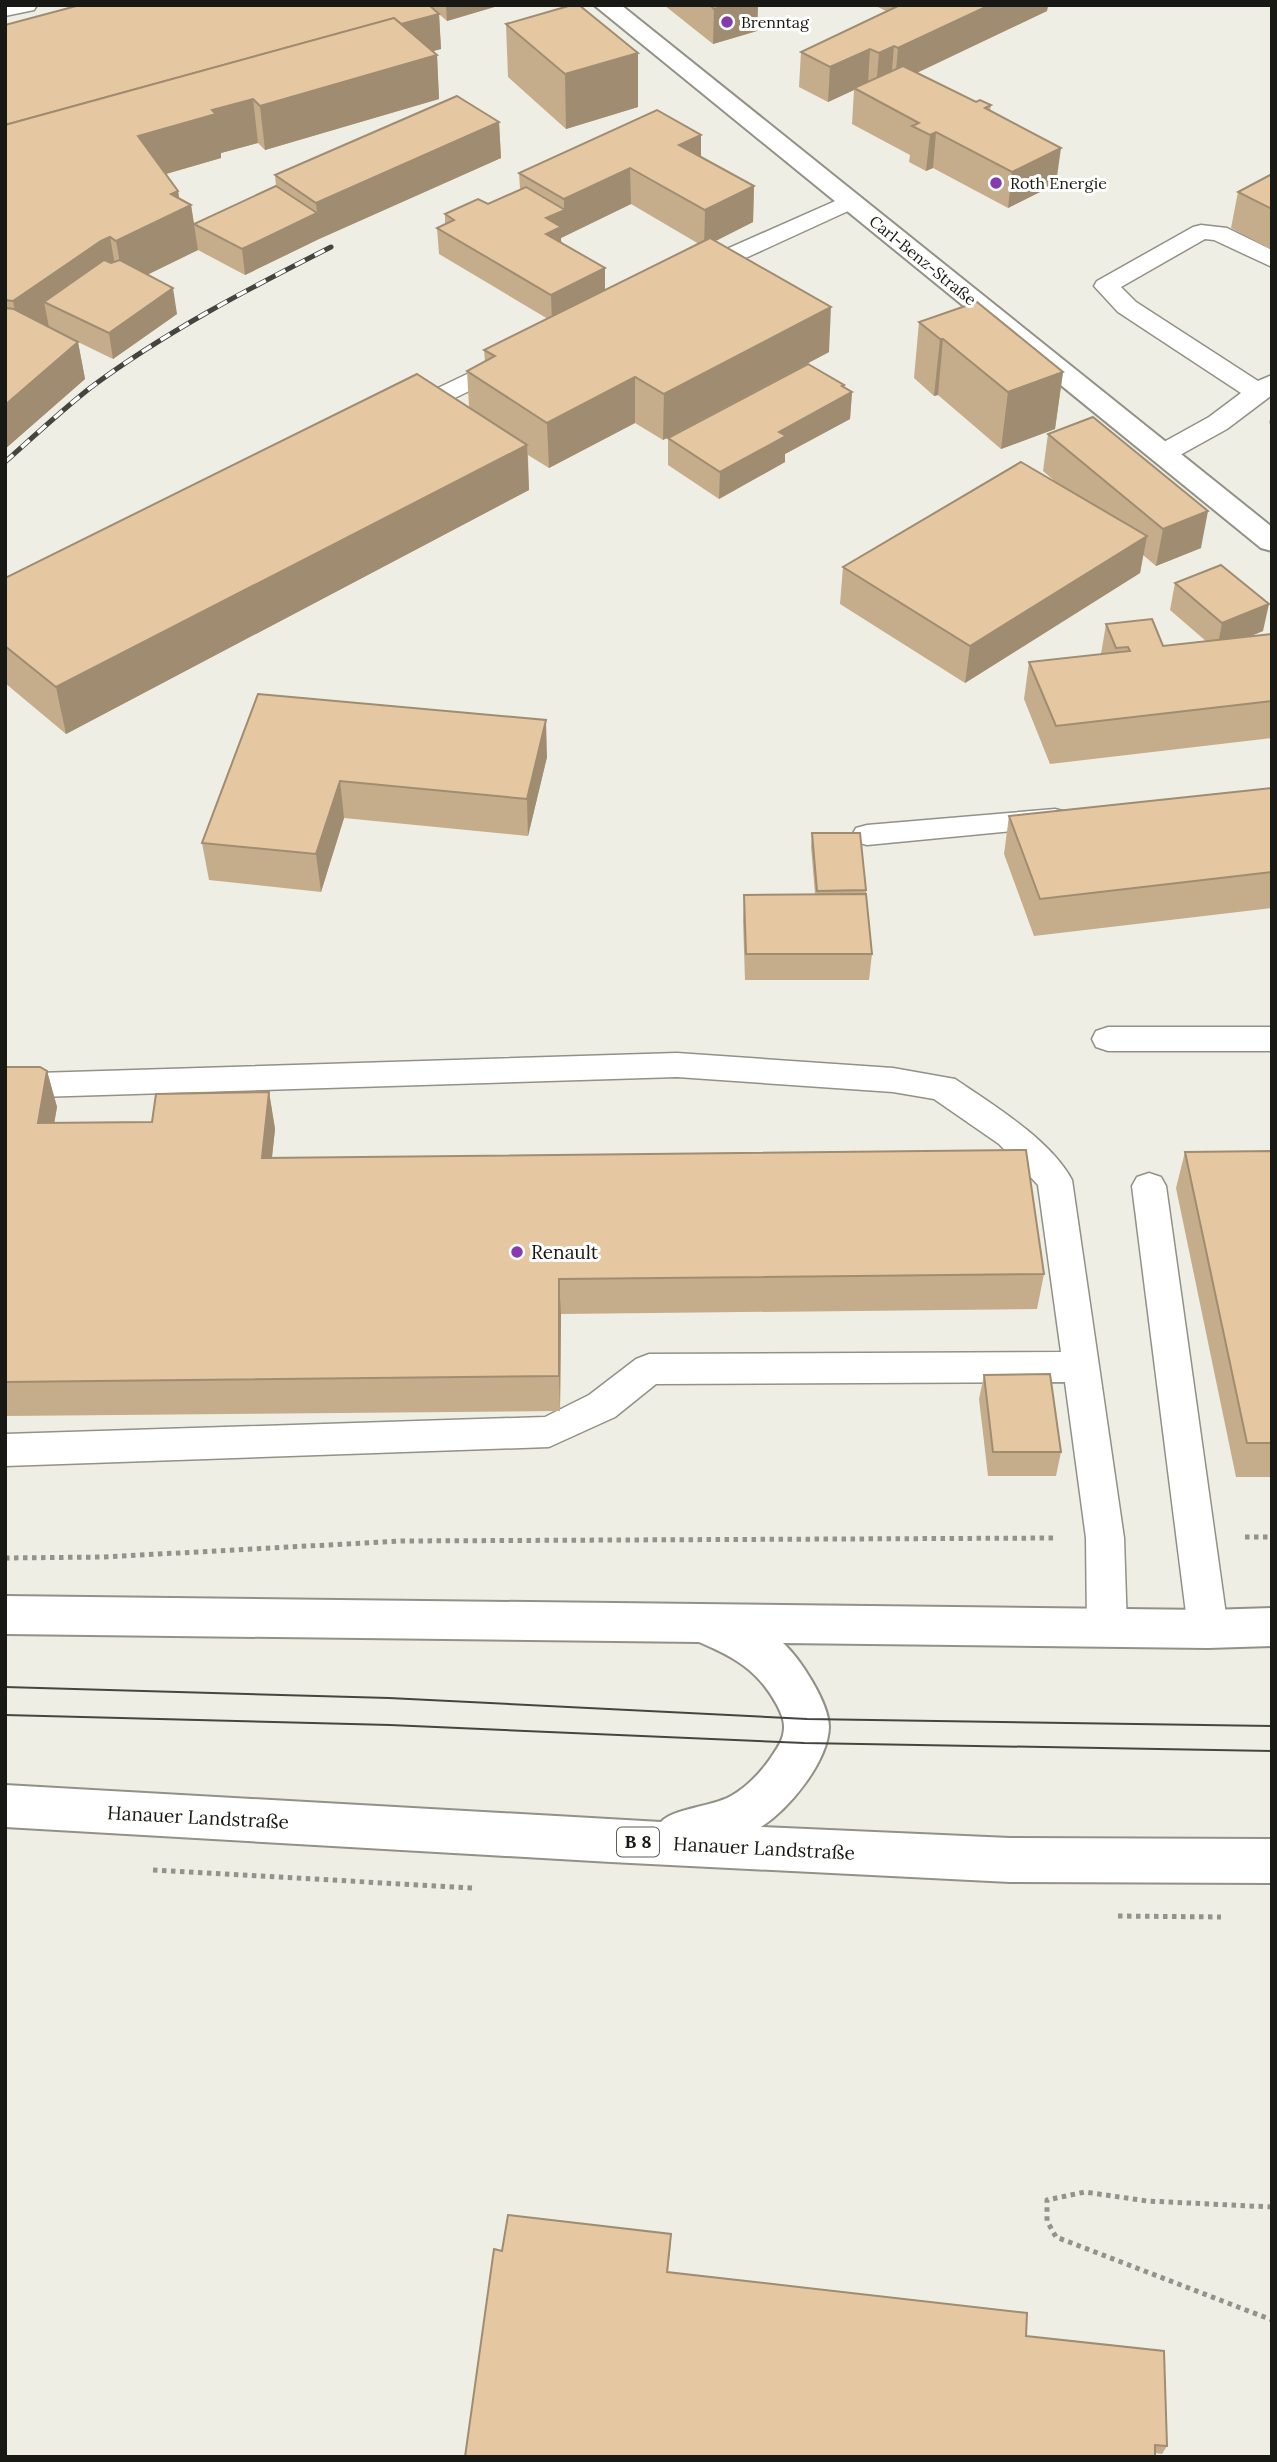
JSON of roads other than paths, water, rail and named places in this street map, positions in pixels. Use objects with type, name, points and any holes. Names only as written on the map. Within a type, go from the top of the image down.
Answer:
[{"type":"main road","name":"Carl-Benz-Straße","points":[[606,5],[1272,542]]},
{"type":"main road","points":[[5,1615],[1208,1629],[1272,1627]]},
{"type":"main road","points":[[611,1841],[673,1835],[708,1828],[745,1814],[780,1785],[804,1743],[807,1719],[783,1670],[759,1648],[698,1624]]},
{"type":"main road","name":"Hanauer Landstraße","points":[[5,1806],[611,1841],[1010,1860],[1272,1861]]},
{"type":"lane","points":[[5,10],[26,5]]},
{"type":"lane","points":[[667,285],[850,201]]},
{"type":"lane","points":[[1162,454],[1218,423],[1265,388],[1126,307],[1106,286],[1201,232],[1219,233],[1272,260]]},
{"type":"lane","points":[[379,425],[529,352]]},
{"type":"lane","points":[[867,835],[1083,817]]},
{"type":"lane","points":[[1108,1039],[1272,1040]]},
{"type":"lane","points":[[5,1086],[677,1065],[892,1080],[943,1088],[1011,1135],[1055,1180],[1105,1538],[1107,1628]]},
{"type":"lane","points":[[1149,1186],[1208,1629]]},
{"type":"lane","points":[[5,1450],[549,1432],[602,1406],[649,1369],[1081,1367]]},
{"type":"tram line","points":[[5,1687],[389,1698],[807,1719],[1272,1726]]},
{"type":"tram line","points":[[5,1715],[390,1725],[804,1743],[1272,1751]]},
{"type":"railway","points":[[5,462],[90,388],[148,348],[238,295],[331,247]]},
{"type":"place","name":"Brenntag","points":[[727,22]]},
{"type":"place","name":"Roth Energie","points":[[996,183]]},
{"type":"place","name":"Renault","points":[[517,1252]]}]
